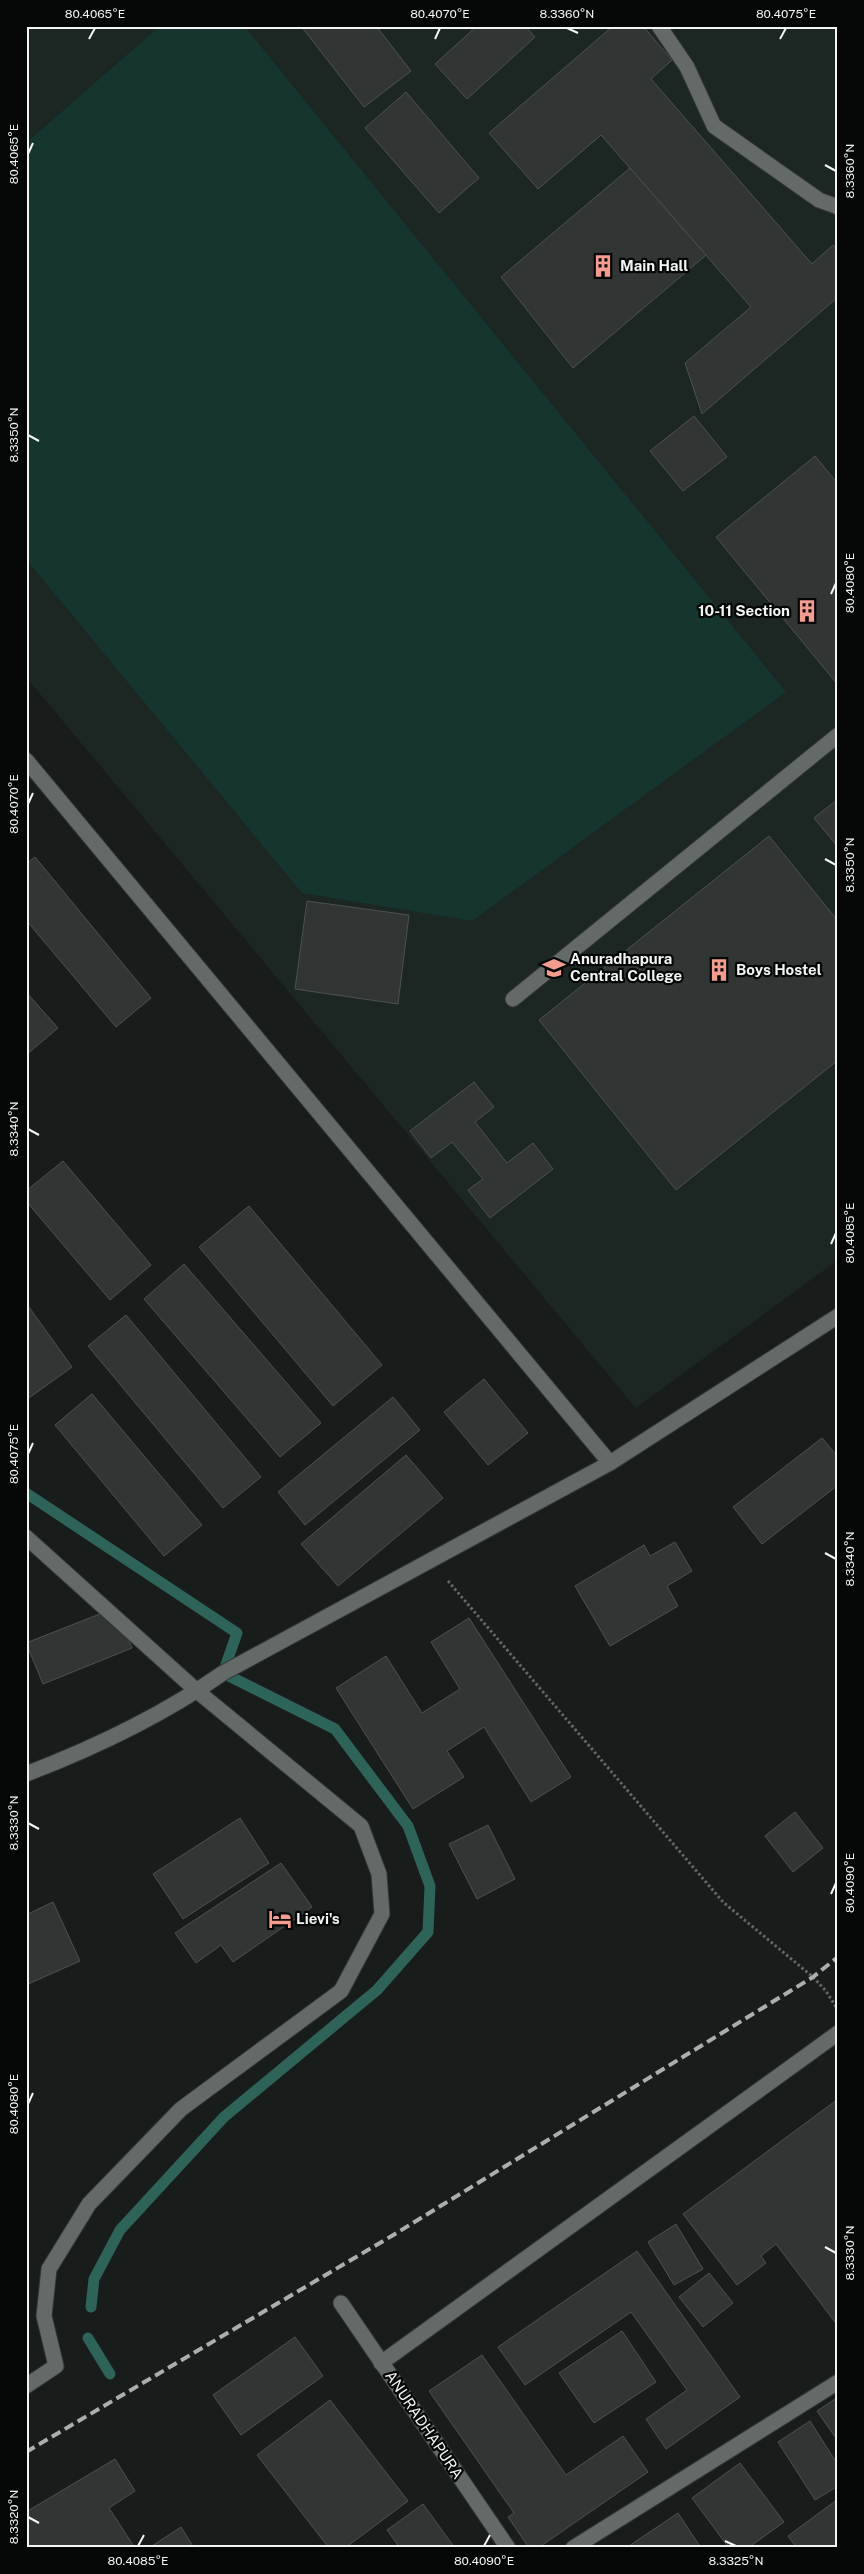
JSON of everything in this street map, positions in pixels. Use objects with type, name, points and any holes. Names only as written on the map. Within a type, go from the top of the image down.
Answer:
[{"type":"street","points":[[660,26],[687,67],[714,126],[819,200],[838,207]]},
{"type":"street","points":[[513,999],[838,735]]},
{"type":"street","points":[[26,760],[610,1463]]},
{"type":"street","points":[[26,1774],[72,1756],[197,1691],[223,1673],[610,1463],[838,1316]]},
{"type":"street","points":[[26,1538],[197,1691],[361,1826],[379,1874],[382,1914],[341,1991],[181,2109],[89,2204],[49,2269],[44,2316],[56,2366],[26,2386]]},
{"type":"street","points":[[382,2363],[838,2033]]},
{"type":"street","name":"ANURADHAPURA","points":[[341,2303],[508,2548]]},
{"type":"street","points":[[573,2548],[838,2382]]},
{"type":"path","points":[[430,1560],[723,1902],[813,1977],[826,1991],[838,2010]]},
{"type":"shaded area","name":"Anuradhapura Central College","points":[[26,26],[838,26],[838,1260],[636,1408],[26,677]]},
{"type":"green space","points":[[160,26],[244,26],[786,692],[472,921],[302,893],[26,559],[26,143]]},
{"type":"building","points":[[301,26],[376,26],[411,71],[364,107]]},
{"type":"building","points":[[477,26],[525,26],[535,37],[467,99],[435,64]]},
{"type":"building","points":[[613,26],[643,26],[672,60],[651,79],[812,264],[833,245],[838,250],[838,297],[702,414],[685,363],[751,307],[601,135],[538,189],[489,133]]},
{"type":"building","points":[[406,92],[479,178],[439,213],[365,128]]},
{"type":"building","name":"Main Hall","points":[[630,168],[706,255],[573,368],[501,277]]},
{"type":"building","points":[[694,416],[727,457],[683,491],[650,451]]},
{"type":"building","name":"10-11 Section","points":[[815,456],[838,484],[838,685],[716,537]]},
{"type":"building","points":[[838,799],[838,847],[814,818]]},
{"type":"building","name":"Boys Hostel","points":[[769,836],[838,921],[838,1060],[676,1190],[539,1020]]},
{"type":"building","points":[[35,857],[151,998],[116,1027],[26,920],[26,864]]},
{"type":"building","points":[[307,901],[409,915],[398,1004],[295,989]]},
{"type":"building","points":[[26,992],[58,1028],[26,1055]]},
{"type":"building","points":[[474,1082],[494,1107],[475,1122],[507,1163],[533,1143],[553,1169],[490,1218],[468,1190],[483,1179],[452,1142],[431,1158],[410,1131]]},
{"type":"building","points":[[63,1161],[151,1265],[110,1300],[26,1201],[26,1191]]},
{"type":"building","points":[[249,1206],[382,1365],[333,1406],[199,1247]]},
{"type":"building","points":[[184,1264],[321,1423],[280,1457],[144,1299]]},
{"type":"building","points":[[26,1303],[72,1367],[26,1400]]},
{"type":"building","points":[[126,1315],[261,1477],[223,1508],[88,1346]]},
{"type":"building","points":[[484,1379],[528,1433],[488,1465],[444,1412]]},
{"type":"building","points":[[92,1394],[202,1525],[164,1556],[55,1425]]},
{"type":"building","points":[[393,1397],[420,1430],[305,1525],[278,1492]]},
{"type":"building","points":[[822,1438],[838,1457],[838,1485],[762,1544],[733,1507]]},
{"type":"building","points":[[406,1455],[443,1498],[338,1586],[301,1544]]},
{"type":"building","points":[[675,1542],[692,1571],[667,1586],[678,1606],[610,1646],[575,1586],[644,1545],[650,1556]]},
{"type":"building","points":[[115,1608],[132,1648],[43,1684],[26,1643]]},
{"type":"building","points":[[469,1618],[571,1777],[531,1802],[484,1727],[447,1751],[464,1777],[413,1809],[336,1688],[386,1656],[422,1713],[460,1689],[431,1642]]},
{"type":"building","points":[[795,1812],[823,1848],[793,1872],[765,1836]]},
{"type":"building","points":[[240,1818],[269,1863],[183,1919],[153,1874]]},
{"type":"building","points":[[488,1825],[515,1879],[477,1899],[449,1844]]},
{"type":"building","points":[[281,1863],[312,1907],[233,1962],[221,1945],[196,1963],[175,1933]]},
{"type":"building","points":[[53,1902],[80,1961],[26,1985],[26,1915]]},
{"type":"building","points":[[838,2099],[838,2326],[776,2244],[761,2256],[766,2263],[737,2285],[683,2214]]},
{"type":"building","points":[[676,2224],[703,2269],[674,2285],[648,2242]]},
{"type":"building","points":[[637,2251],[740,2397],[666,2449],[646,2419],[687,2390],[631,2312],[525,2385],[498,2347]]},
{"type":"building","points":[[709,2273],[733,2303],[703,2327],[679,2297]]},
{"type":"building","points":[[622,2331],[656,2382],[594,2423],[559,2373]]},
{"type":"building","points":[[295,2337],[323,2376],[241,2435],[213,2395]]},
{"type":"building","points":[[482,2355],[566,2475],[623,2436],[648,2472],[538,2548],[529,2548],[508,2517],[514,2513],[429,2391]]},
{"type":"building","points":[[838,2397],[838,2441],[817,2411]]},
{"type":"building","points":[[330,2400],[408,2501],[345,2548],[329,2548],[257,2455]]},
{"type":"building","points":[[810,2421],[838,2465],[838,2486],[815,2500],[778,2442]]},
{"type":"building","points":[[115,2459],[135,2491],[109,2508],[135,2548],[26,2548],[26,2512]]},
{"type":"building","points":[[740,2463],[784,2522],[748,2548],[729,2548],[692,2498]]},
{"type":"building","points":[[838,2499],[838,2548],[797,2548],[788,2536]]},
{"type":"building","points":[[423,2504],[455,2548],[400,2548],[387,2530]]},
{"type":"building","points":[[678,2513],[701,2548],[626,2548]]},
{"type":"building","points":[[181,2527],[194,2548],[149,2548]]},
{"type":"waterway","points":[[26,1493],[237,1633],[223,1673],[335,1729],[408,1826],[430,1886],[428,1932],[377,1990],[224,2117],[120,2230],[94,2279],[91,2307]]},
{"type":"waterway","points":[[88,2338],[110,2374]]},
{"type":"railway","points":[[26,2452],[395,2234],[813,1977],[838,1957]]},
{"type":"place","name":"Main Hall","points":[[603,266]]},
{"type":"place","name":"10-11 Section","points":[[807,611]]},
{"type":"place","name":"Anuradhapura Central College","points":[[554,968]]},
{"type":"place","name":"Boys Hostel","points":[[719,970]]},
{"type":"place","name":"Lievi's","points":[[280,1919]]}]
